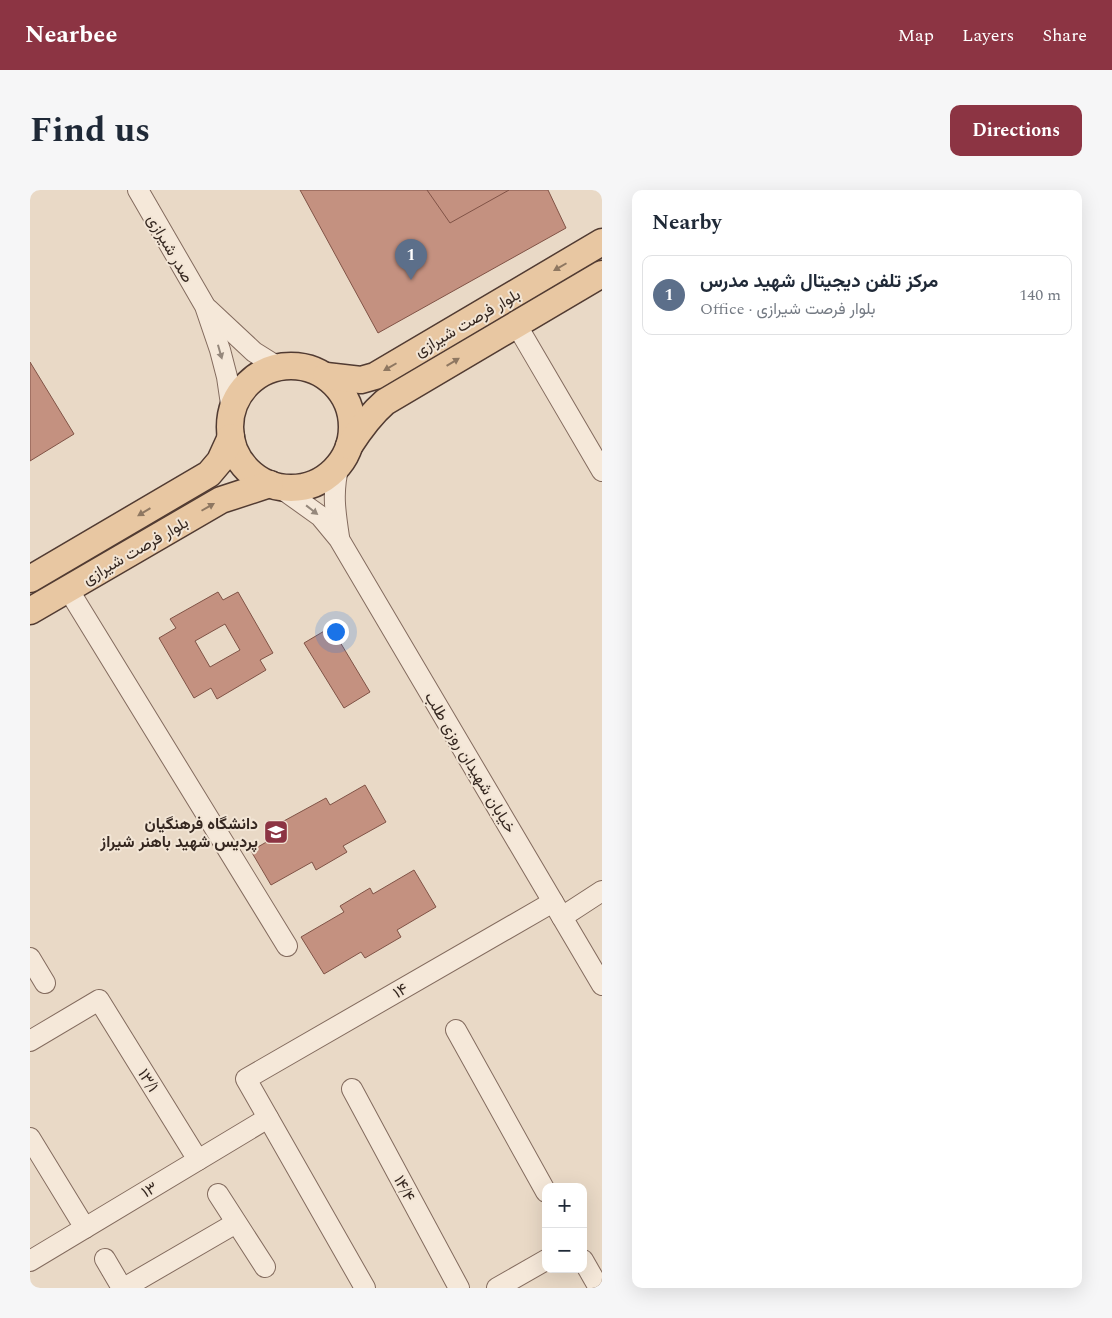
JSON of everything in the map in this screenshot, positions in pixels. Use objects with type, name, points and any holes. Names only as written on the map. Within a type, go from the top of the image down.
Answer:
[{"type":"main road","name":"بلوار فرصت شیرازی","points":[[326,376],[361,380],[375,376],[602,242]]},
{"type":"main road","name":"بلوار فرصت شیرازی","points":[[344,456],[362,425],[385,402],[602,274]]},
{"type":"main road","points":[[278,367],[303,367],[326,376],[343,395],[350,412],[352,433],[344,456],[322,480],[300,487],[274,485],[257,478],[238,457],[231,437],[230,423],[236,400],[249,382],[268,370],[278,367]]},
{"type":"main road","name":"بلوار فرصت شیرازی","points":[[30,579],[209,474],[220,461],[231,437]]},
{"type":"main road","name":"بلوار فرصت شیرازی","points":[[30,611],[221,500],[274,485]]},
{"type":"street","name":"صدر شیرازی","points":[[138,190],[205,306],[227,377],[232,411]]},
{"type":"street","name":"صدر شیرازی","points":[[205,306],[254,352],[278,367]]},
{"type":"street","points":[[516,324],[602,471]]},
{"type":"street","name":"خیابان شهیدان روزی طلب","points":[[340,540],[334,508],[334,483],[344,456]]},
{"type":"street","name":"خیابان شهیدان روزی طلب","points":[[274,485],[320,516],[340,540],[602,985]]},
{"type":"street","points":[[68,589],[286,946]]},
{"type":"street","name":"۱۴","points":[[268,1118],[246,1079],[558,909],[602,891]]},
{"type":"street","points":[[30,958],[45,983]]},
{"type":"street","name":"۱۳/۱","points":[[30,1041],[100,1000],[198,1160]]},
{"type":"street","points":[[456,1030],[542,1185]]},
{"type":"street","name":"۱۴/۴","points":[[352,1089],[459,1288]]},
{"type":"street","points":[[268,1118],[365,1288]]},
{"type":"street","name":"۱۳","points":[[30,1261],[268,1118]]},
{"type":"street","points":[[30,1138],[84,1228]]},
{"type":"street","points":[[218,1194],[264,1267]]},
{"type":"street","points":[[105,1259],[123,1288],[236,1222]]},
{"type":"street","points":[[497,1288],[542,1262]]},
{"type":"street","points":[[587,1267],[599,1288]]},
{"type":"building","points":[[300,190],[548,190],[566,228],[378,333]]},
{"type":"building","points":[[427,190],[509,190],[450,223]]},
{"type":"building","points":[[30,362],[74,434],[30,461]]},
{"type":"building","points":[[218,592],[223,600],[238,592],[273,653],[260,660],[266,670],[217,699],[211,688],[194,698],[159,638],[176,628],[170,619]],"holes":[[[225,624],[240,650],[210,667],[195,641]]]},
{"type":"building","points":[[331,627],[370,692],[344,708],[304,643]]},
{"type":"building","points":[[365,785],[386,822],[343,846],[347,852],[316,870],[312,862],[271,885],[251,851],[287,830],[282,822],[326,798],[330,805]]},
{"type":"building","points":[[414,870],[436,907],[397,930],[401,937],[365,958],[361,952],[324,974],[301,937],[344,912],[340,906],[370,888],[373,894]]},
{"type":"place","name":"مرکز تلفن دیجیتال شهید مدرس","points":[[411,280]]},
{"type":"place","name":"دانشگاه فرهنگیان پردیس شهید باهنر شیراز","points":[[276,832]]}]
